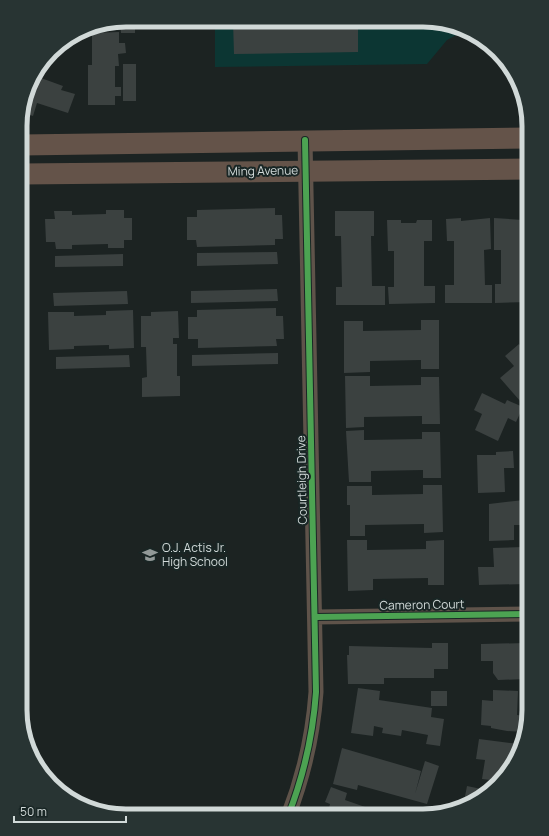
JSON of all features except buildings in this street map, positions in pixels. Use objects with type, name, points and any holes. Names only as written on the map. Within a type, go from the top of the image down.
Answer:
[{"type":"main road","points":[[27,144],[522,138]]},
{"type":"main road","name":"Ming Avenue","points":[[27,174],[522,168]]},
{"type":"street","name":"Courtleigh Drive","points":[[291,809],[298,791],[308,756],[314,721],[316,692],[316,618],[305,140]]},
{"type":"street","name":"Cameron Court","points":[[316,618],[522,614]]},
{"type":"shaded area","points":[[215,27],[423,27],[449,30],[458,34],[447,40],[427,64],[215,67]]},
{"type":"cycle path","points":[[290,809],[307,755],[313,724],[316,692],[305,140]]},
{"type":"cycle path","points":[[316,617],[522,614]]},
{"type":"place","name":"O.J. Actis Jr. High School","points":[[150,555]]}]
